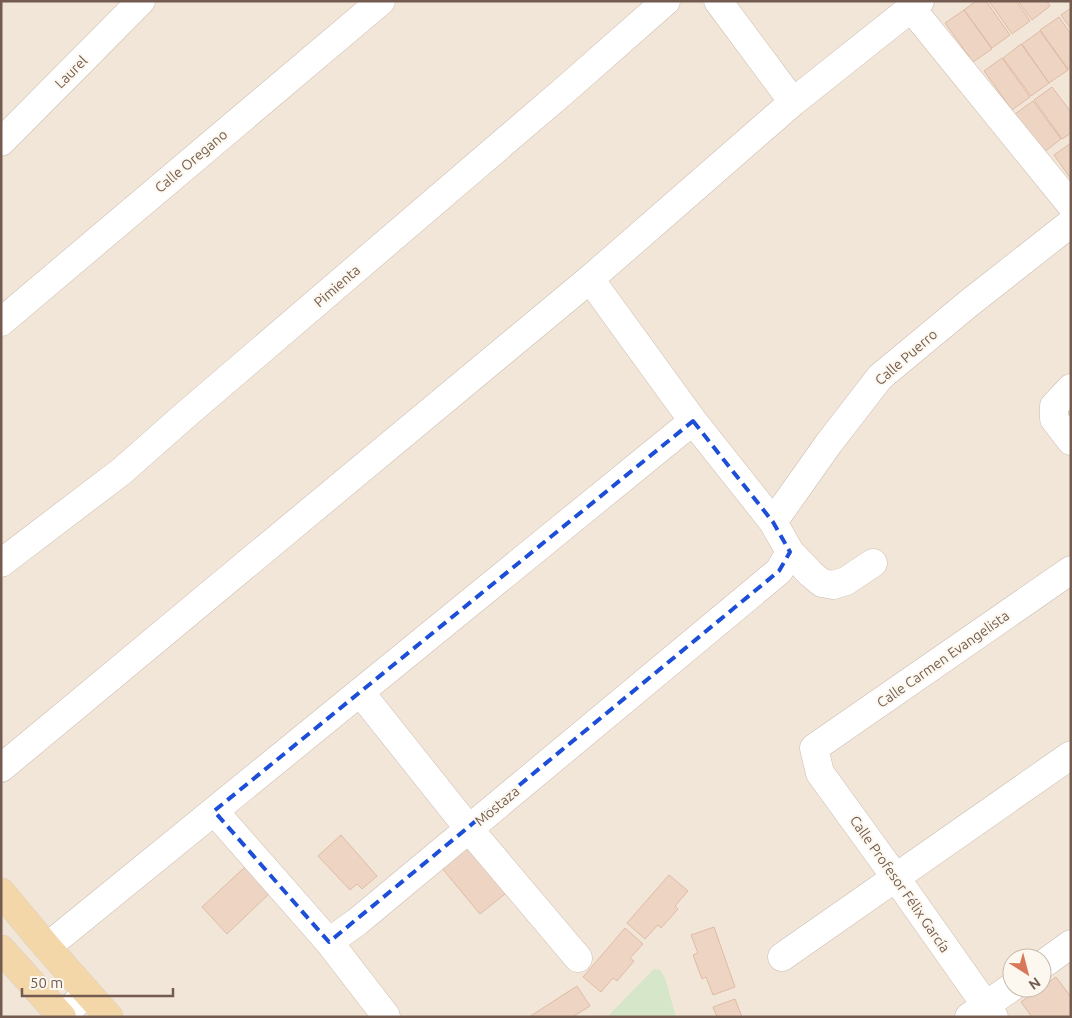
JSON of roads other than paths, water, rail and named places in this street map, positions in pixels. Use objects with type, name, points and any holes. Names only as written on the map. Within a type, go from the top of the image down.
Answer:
[{"type":"main road","points":[[1,892],[105,1016]]},
{"type":"main road","points":[[1,949],[62,1017]]},
{"type":"street","name":"Laurel","points":[[1,142],[141,1]]},
{"type":"street","name":"Calle Oregano","points":[[1,322],[381,1]]},
{"type":"street","name":"Pimienta","points":[[1,563],[122,471],[666,1]]},
{"type":"street","points":[[718,1],[793,102]]},
{"type":"street","points":[[1,768],[590,279],[793,102],[916,5],[1071,206]]},
{"type":"street","name":"Calle Puerro","points":[[773,522],[829,443],[880,376],[1071,223]]},
{"type":"street","points":[[590,279],[693,421],[773,522],[790,552],[811,574],[822,583],[833,585],[846,581],[873,563]]},
{"type":"street","points":[[1071,388],[1054,406],[1054,419],[1071,441]]},
{"type":"street","points":[[47,947],[693,421]]},
{"type":"street","name":"Mostaza","points":[[329,942],[357,922],[470,829],[779,571],[790,552]]},
{"type":"street","name":"Calle Carmen Evangelista","points":[[814,748],[1067,581]]},
{"type":"street","points":[[360,692],[470,829],[578,958]]},
{"type":"street","name":"Calle Profesor Félix García","points":[[814,748],[820,772],[896,878],[983,1013]]},
{"type":"street","points":[[782,957],[1071,755]]},
{"type":"street","points":[[214,811],[329,942],[386,1016]]},
{"type":"street","points":[[1052,958],[1071,944]]},
{"type":"street","points":[[62,1017],[87,993]]},
{"type":"street","points":[[983,1013],[1002,995]]}]
